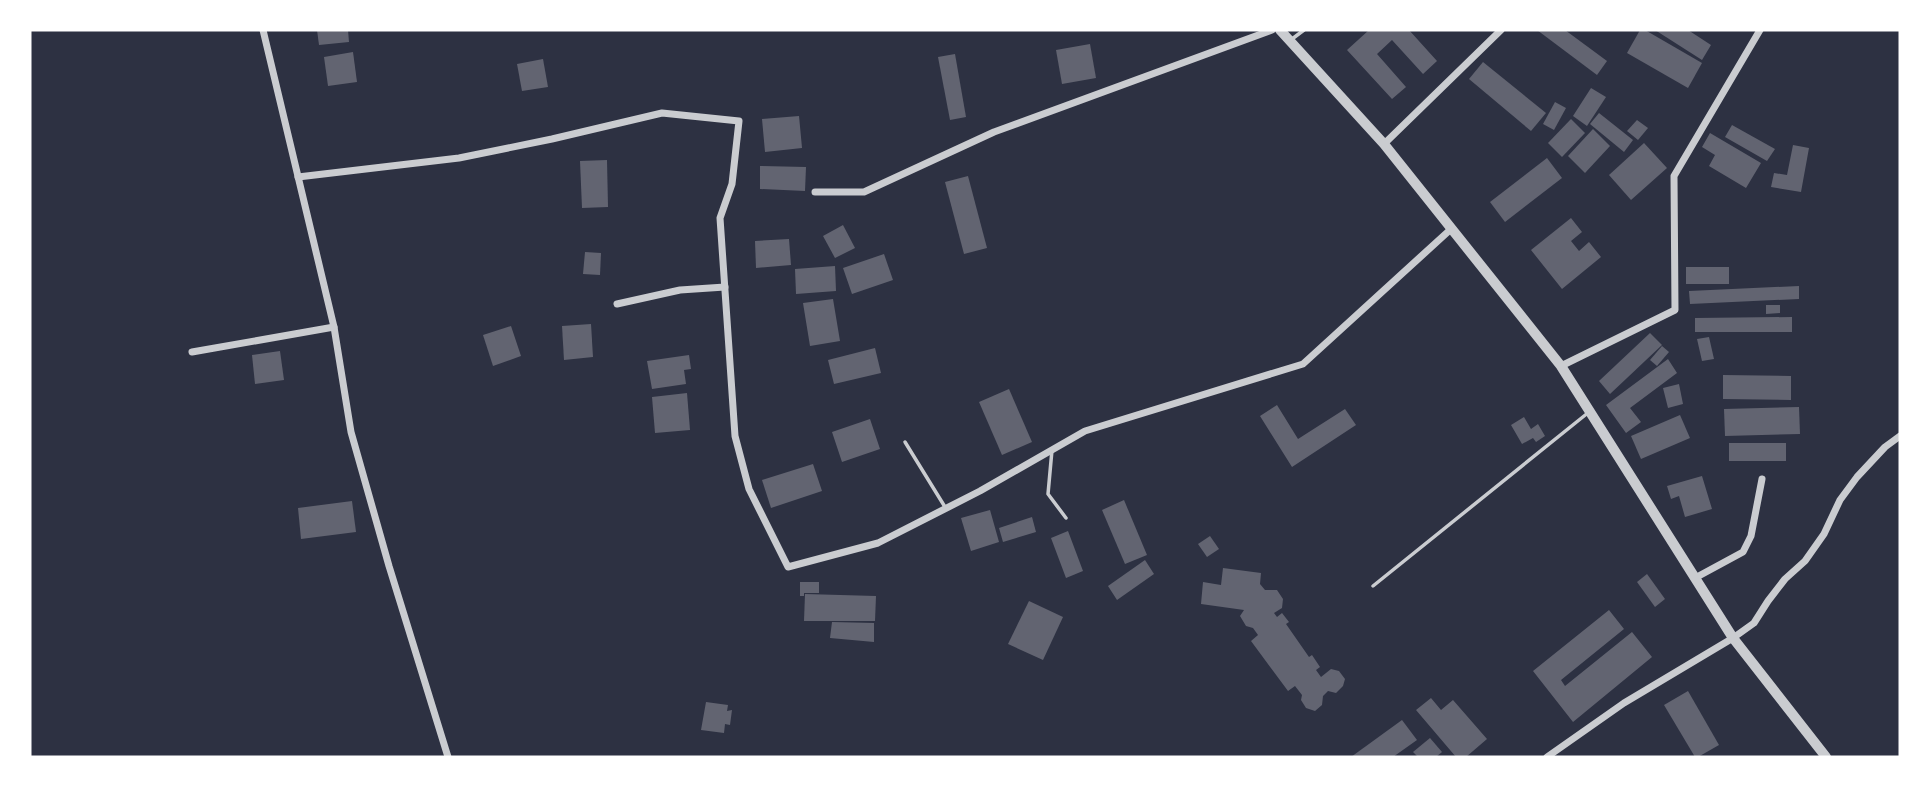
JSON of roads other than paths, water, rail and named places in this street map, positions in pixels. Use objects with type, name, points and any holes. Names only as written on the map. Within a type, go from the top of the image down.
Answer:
[{"type":"street","points":[[263,30],[334,327],[351,432],[448,757]]},
{"type":"street","points":[[815,192],[864,192],[994,132],[1272,30]]},
{"type":"street","points":[[1280,30],[1384,144],[1561,366],[1733,638],[1826,757]]},
{"type":"street","points":[[1384,144],[1501,30]]},
{"type":"street","points":[[1561,366],[1675,310],[1674,176],[1760,30]]},
{"type":"street","points":[[298,177],[459,158],[662,113],[739,121],[732,184],[720,218],[735,436],[749,489],[789,566],[878,543],[1085,431],[1303,364],[1451,229]]},
{"type":"street","points":[[617,304],[680,290],[724,287]]},
{"type":"street","points":[[192,352],[334,327]]},
{"type":"street","points":[[1547,757],[1624,703],[1733,638],[1754,622],[1785,579],[1805,561],[1824,534],[1840,500],[1857,477],[1885,447],[1900,436]]},
{"type":"street","points":[[1695,578],[1743,552],[1751,536],[1762,479]]},
{"type":"lane","points":[[1290,40],[1304,30]]},
{"type":"lane","points":[[1373,586],[1590,411]]},
{"type":"lane","points":[[905,442],[946,508]]},
{"type":"lane","points":[[1052,450],[1048,494],[1066,518]]}]
